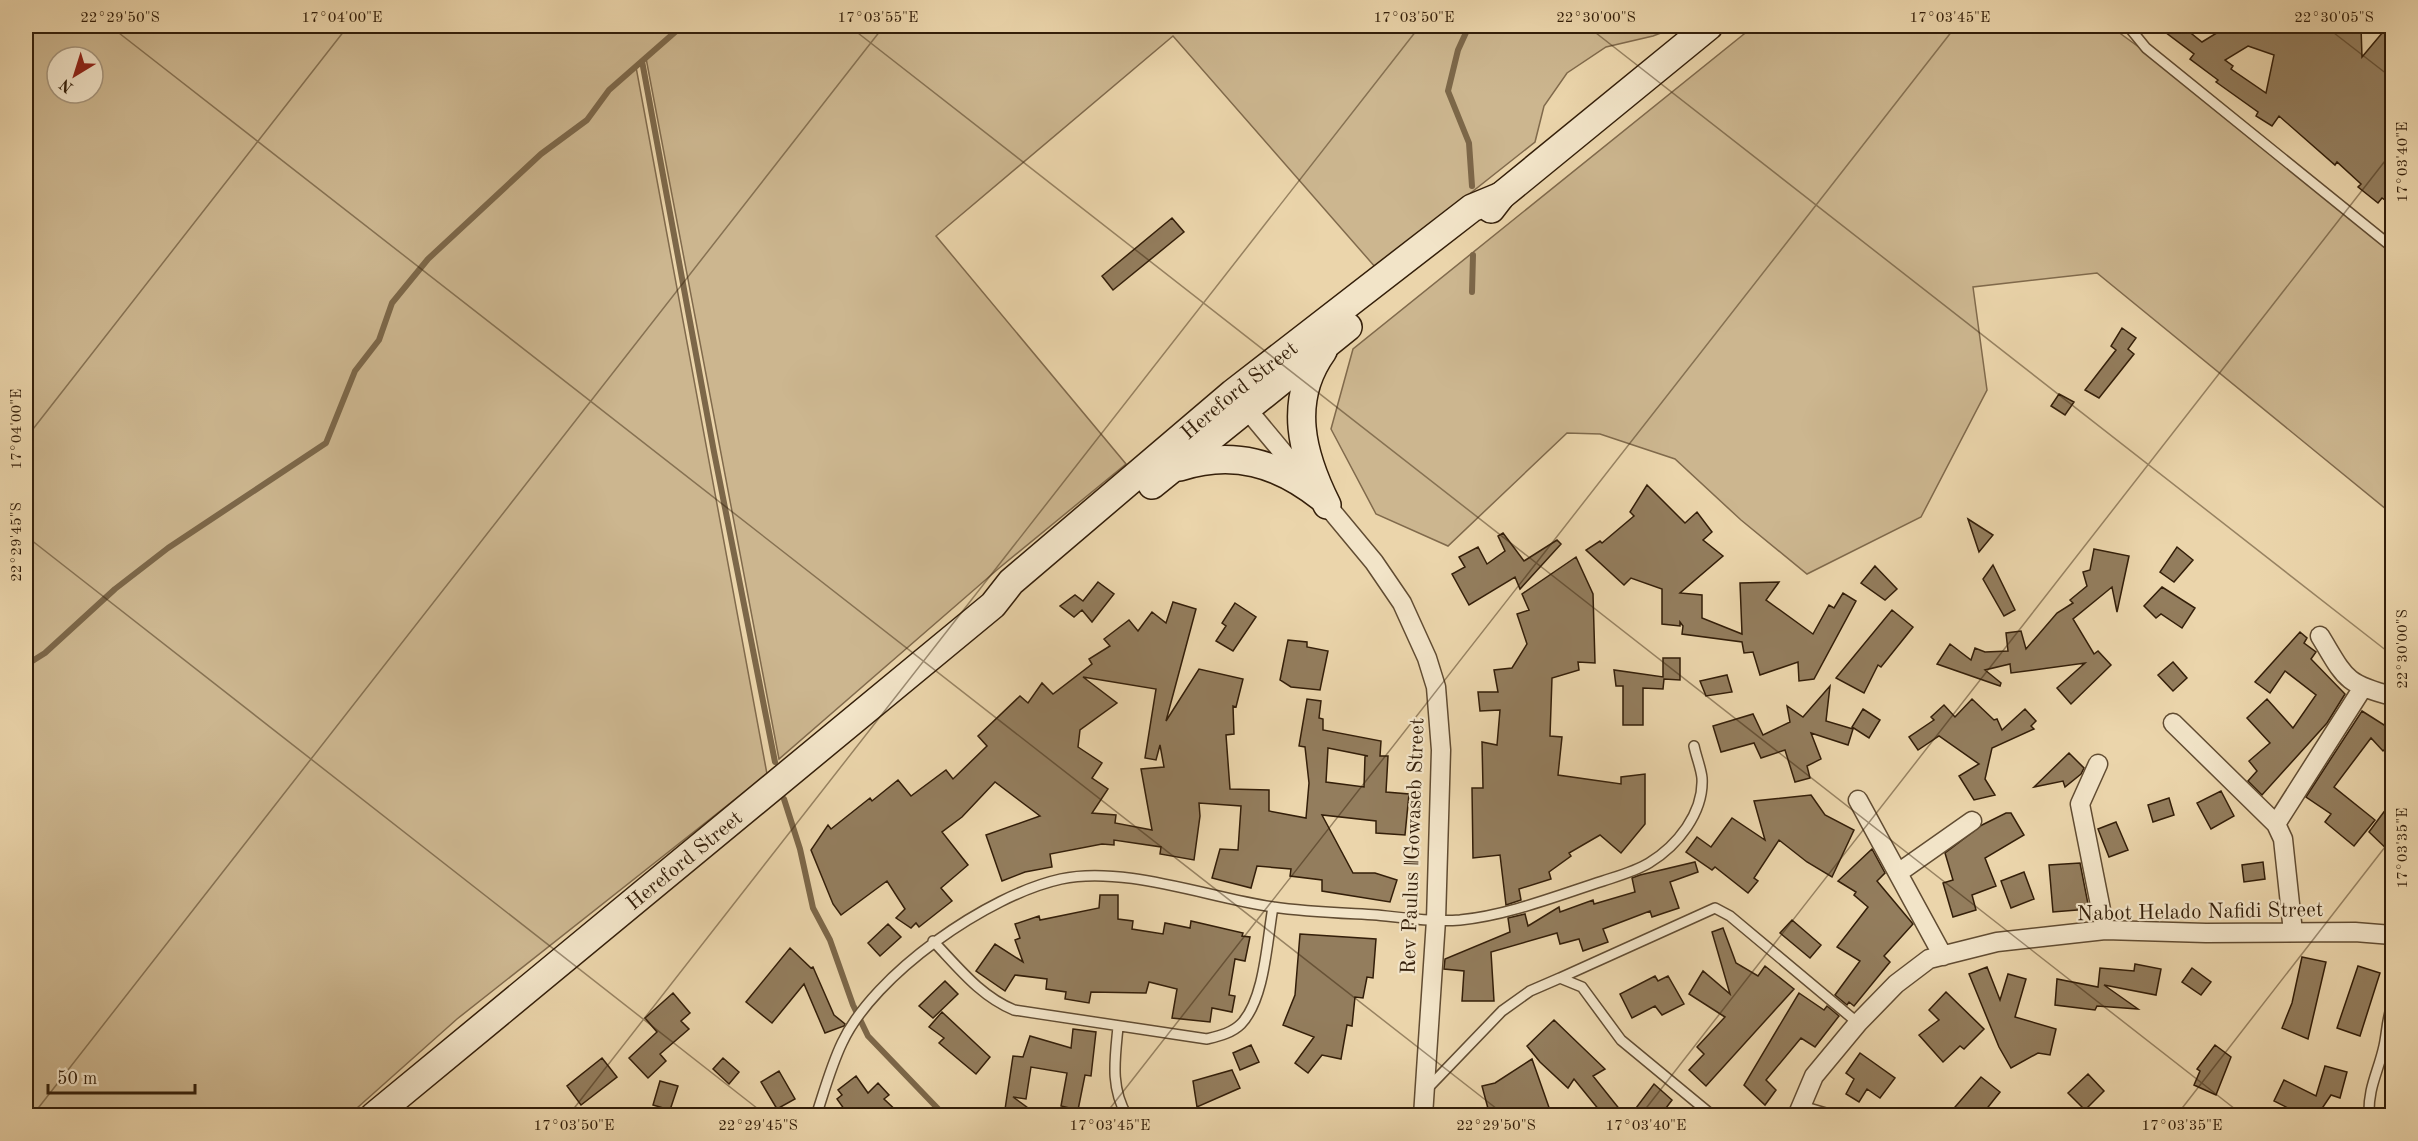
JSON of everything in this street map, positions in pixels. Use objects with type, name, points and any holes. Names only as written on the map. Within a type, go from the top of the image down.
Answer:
[{"type":"main road","name":"Hereford Street","points":[[993,605],[1020,592],[1170,471],[1240,401],[1330,340],[1483,220],[1501,196],[1709,26]]},
{"type":"main road","name":"Hereford Street","points":[[374,1116],[993,605],[1011,582],[1240,401],[1472,208],[1501,196]]},
{"type":"main road","points":[[1324,501],[1303,447],[1302,420],[1303,396],[1309,377],[1330,340]]},
{"type":"main road","points":[[1170,471],[1212,459],[1257,462],[1300,480],[1324,501]]},
{"type":"street","name":"Rev Paulus ǁGowaseb Street","points":[[1240,401],[1374,562],[1402,603],[1427,658],[1436,687],[1441,750],[1436,920],[1423,1116]]},
{"type":"street","points":[[2320,636],[2345,676],[2362,689],[2392,696]]},
{"type":"street","points":[[2276,824],[2362,689]]},
{"type":"street","points":[[2173,723],[2276,824],[2283,839],[2293,932]]},
{"type":"street","points":[[2098,764],[2080,804],[2105,930]]},
{"type":"street","points":[[1858,800],[1943,956]]},
{"type":"street","points":[[1898,873],[1972,821]]},
{"type":"street","name":"Nabot Helado Nafidi Street","points":[[1800,1111],[1814,1076],[1858,1023],[1896,984],[1929,959],[1997,942],[2105,930],[2355,932],[2392,935]]},
{"type":"lane","points":[[2128,26],[2146,48],[2392,247]]},
{"type":"lane","points":[[816,1116],[842,1041],[863,1011],[933,941],[975,915],[1032,888],[1063,878],[1082,876],[1133,879],[1273,907],[1436,920],[1459,920],[1516,909],[1648,864],[1675,843],[1691,821],[1700,801],[1702,778],[1694,746]]},
{"type":"lane","points":[[933,941],[980,991],[996,1003],[1014,1010],[1118,1028],[1207,1039],[1224,1035],[1239,1025],[1251,1011],[1257,995],[1273,907]]},
{"type":"lane","points":[[1423,1093],[1502,1011],[1530,991],[1715,908],[1730,916],[1858,1023]]},
{"type":"lane","points":[[1560,978],[1582,987],[1621,1040],[1713,1116]]},
{"type":"lane","points":[[2368,1116],[2368,1096],[2384,1047],[2387,1018],[2392,1005]]},
{"type":"lane","points":[[1118,1028],[1114,1075],[1118,1100],[1127,1116]]},
{"type":"lane","points":[[1800,1111],[1836,1116]]},
{"type":"shaded area","points":[[26,26],[1679,26],[1653,36],[1606,47],[1567,73],[1544,106],[1535,142],[1376,268],[1173,36],[936,236],[1126,464],[998,569],[779,759],[646,58],[636,67],[767,774],[457,1019],[348,1116],[26,1115]]},
{"type":"shaded area","points":[[1754,26],[2110,26],[2192,86],[2392,247],[2392,514],[2097,273],[1973,287],[1987,390],[1921,517],[1807,574],[1741,520],[1675,459],[1600,434],[1567,433],[1448,546],[1376,514],[1331,429],[1353,349]]},
{"type":"building","points":[[2157,26],[2182,26],[2202,42],[2228,26],[2361,27],[2362,57],[2388,26],[2392,26],[2392,205],[2382,198],[2378,203],[2358,187],[2361,184],[2337,162],[2335,165],[2279,116],[2272,126],[2256,116],[2258,112],[2216,82],[2218,80],[2190,59],[2194,54]],"holes":[[[2248,46],[2274,55],[2266,93],[2231,69],[2233,66],[2225,60]]]},
{"type":"building","points":[[1172,218],[1184,232],[1113,290],[1102,276]]},
{"type":"building","points":[[2122,328],[2136,338],[2128,349],[2134,354],[2099,398],[2085,390],[2116,350],[2111,346]]},
{"type":"building","points":[[2059,394],[2074,402],[2065,415],[2051,406]]},
{"type":"building","points":[[1647,485],[1685,523],[1697,512],[1712,532],[1703,540],[1723,556],[1680,593],[1702,595],[1702,618],[1742,634],[1740,583],[1779,582],[1766,600],[1813,634],[1829,605],[1834,608],[1843,593],[1856,601],[1814,679],[1799,681],[1798,662],[1760,675],[1753,652],[1744,653],[1742,642],[1682,634],[1683,626],[1680,622],[1680,626],[1662,624],[1662,589],[1631,578],[1624,585],[1586,550],[1600,541],[1602,543],[1634,516],[1630,512]]},
{"type":"building","points":[[1968,519],[1993,535],[1979,552]]},
{"type":"building","points":[[1503,533],[1524,561],[1557,540],[1561,544],[1520,589],[1515,577],[1469,605],[1452,574],[1465,567],[1459,557],[1478,547],[1487,564],[1505,551],[1498,536]]},
{"type":"building","points":[[2177,547],[2193,560],[2174,582],[2160,572]]},
{"type":"building","points":[[2094,549],[2129,556],[2117,612],[2112,587],[2073,619],[2094,654],[2098,651],[2111,665],[2071,704],[2057,688],[2085,663],[2011,673],[2010,664],[1985,670],[2001,683],[2000,686],[1937,664],[1950,644],[1971,660],[1975,648],[1985,652],[2008,651],[2006,633],[2021,631],[2026,649],[2057,613],[2073,603],[2070,600],[2087,586],[2083,572],[2090,570]]},
{"type":"building","points":[[1576,557],[1593,594],[1595,663],[1578,662],[1579,670],[1552,678],[1550,736],[1562,737],[1558,775],[1621,784],[1621,777],[1645,774],[1645,824],[1621,853],[1600,835],[1569,853],[1571,856],[1549,872],[1551,879],[1519,889],[1521,900],[1506,905],[1500,855],[1473,858],[1472,788],[1483,788],[1482,742],[1497,745],[1500,710],[1480,711],[1478,692],[1498,692],[1494,670],[1512,668],[1527,644],[1517,614],[1529,610],[1522,594]]},
{"type":"building","points":[[1993,565],[2015,610],[2004,616],[1983,579]]},
{"type":"building","points":[[1875,566],[1897,589],[1885,600],[1861,583]]},
{"type":"building","points":[[1098,582],[1114,594],[1092,622],[1082,610],[1074,617],[1060,606],[1075,595],[1083,601]]},
{"type":"building","points":[[2162,587],[2195,608],[2182,628],[2161,614],[2156,618],[2144,606]]},
{"type":"building","points":[[1173,602],[1196,609],[1166,721],[1199,669],[1243,679],[1236,707],[1233,706],[1234,734],[1226,735],[1230,789],[1269,790],[1269,811],[1306,818],[1309,783],[1305,747],[1299,746],[1307,699],[1321,701],[1319,718],[1323,719],[1323,730],[1381,741],[1380,756],[1388,756],[1386,792],[1409,794],[1405,835],[1376,833],[1376,821],[1322,815],[1353,873],[1375,873],[1397,880],[1390,902],[1322,891],[1322,880],[1290,876],[1291,869],[1257,866],[1251,888],[1212,878],[1220,849],[1238,850],[1241,806],[1199,803],[1200,816],[1194,860],[1160,854],[1161,847],[1114,840],[1114,845],[1102,844],[1050,854],[1052,867],[1025,872],[1002,881],[986,835],[1040,816],[995,782],[962,817],[942,832],[968,865],[941,888],[952,901],[919,927],[916,923],[911,928],[896,918],[905,909],[887,881],[841,915],[833,904],[811,850],[828,825],[831,829],[870,798],[872,801],[898,780],[911,796],[946,770],[953,779],[987,746],[978,736],[1020,696],[1028,703],[1042,683],[1053,694],[1092,664],[1089,659],[1110,646],[1104,639],[1129,620],[1138,631],[1152,612],[1166,623]],"holes":[[[1083,677],[1156,689],[1145,758],[1156,760],[1160,745],[1164,767],[1141,769],[1152,830],[1115,823],[1116,815],[1092,813],[1108,789],[1092,778],[1102,763],[1078,747],[1080,730],[1117,703]],[[1328,748],[1368,756],[1365,756],[1364,787],[1326,782]]]},
{"type":"building","points":[[1235,603],[1256,617],[1233,651],[1216,641],[1226,626],[1222,623]]},
{"type":"building","points":[[1892,610],[1913,627],[1881,667],[1878,665],[1864,693],[1836,678]]},
{"type":"building","points":[[2300,632],[2307,638],[2304,643],[2316,652],[2311,659],[2345,694],[2327,723],[2262,795],[2248,781],[2257,771],[2249,761],[2270,743],[2247,718],[2267,699],[2293,728],[2316,695],[2285,671],[2270,693],[2255,682]]},
{"type":"building","points":[[1288,640],[1307,642],[1307,647],[1328,651],[1320,690],[1291,687],[1280,680]]},
{"type":"building","points":[[1663,658],[1680,658],[1680,680],[1664,679],[1663,689],[1643,688],[1643,725],[1623,725],[1623,686],[1616,686],[1614,670],[1663,677]]},
{"type":"building","points":[[2173,662],[2187,678],[2173,691],[2158,675]]},
{"type":"building","points":[[1727,675],[1732,692],[1706,696],[1700,681]]},
{"type":"building","points":[[1830,686],[1826,721],[1853,729],[1848,745],[1811,733],[1821,759],[1807,766],[1810,778],[1795,782],[1785,750],[1761,758],[1754,743],[1721,752],[1713,726],[1753,714],[1763,735],[1790,722],[1787,706],[1803,717]]},
{"type":"building","points":[[1972,699],[1994,720],[1997,719],[2002,730],[2025,709],[2036,721],[2031,726],[2034,729],[1992,748],[1985,779],[1995,795],[1974,800],[1959,776],[1979,764],[1939,736],[1918,750],[1909,737],[1934,720],[1931,717],[1944,705],[1955,717]]},
{"type":"building","points":[[1863,709],[1880,720],[1869,738],[1852,727]]},
{"type":"building","points":[[2362,711],[2384,725],[2392,716],[2392,742],[2383,751],[2371,738],[2334,787],[2375,820],[2354,846],[2325,822],[2331,814],[2306,797]]},
{"type":"building","points":[[2069,753],[2084,768],[2081,774],[2065,787],[2063,781],[2034,787]]},
{"type":"building","points":[[2221,791],[2234,816],[2211,829],[2197,803]]},
{"type":"building","points":[[1811,795],[1825,815],[1854,830],[1832,877],[1807,862],[1779,840],[1754,878],[1758,881],[1748,893],[1715,867],[1712,870],[1686,852],[1697,837],[1711,847],[1732,818],[1765,840],[1754,801]]},
{"type":"building","points":[[2169,798],[2174,815],[2153,822],[2148,805]]},
{"type":"building","points":[[2392,801],[2392,854],[2369,832]]},
{"type":"building","points":[[2006,813],[2011,813],[2024,835],[1985,858],[1996,886],[1972,895],[1976,910],[1953,917],[1943,883],[1953,880],[1945,853],[1982,825]]},
{"type":"building","points":[[2116,822],[2128,850],[2109,857],[2098,829]]},
{"type":"building","points":[[1872,849],[1885,873],[1877,881],[1913,924],[1884,956],[1890,962],[1854,1006],[1849,1002],[1847,1005],[1835,995],[1860,961],[1837,947],[1868,907],[1854,895],[1856,892],[1838,881]]},
{"type":"building","points":[[1695,862],[1698,872],[1670,882],[1679,908],[1652,917],[1650,911],[1603,929],[1608,942],[1583,951],[1579,939],[1560,944],[1557,933],[1491,952],[1494,1001],[1462,1001],[1464,971],[1444,969],[1445,959],[1510,932],[1508,918],[1525,914],[1528,926],[1559,907],[1560,912],[1593,900],[1594,904],[1635,892],[1632,878]]},
{"type":"building","points":[[2263,862],[2265,879],[2244,882],[2242,865]]},
{"type":"building","points":[[2080,863],[2089,909],[2053,912],[2049,865]]},
{"type":"building","points":[[2024,872],[2034,899],[2011,908],[2001,881]]},
{"type":"building","points":[[1100,895],[1118,895],[1118,919],[1133,921],[1132,929],[1163,934],[1165,923],[1190,928],[1191,921],[1243,933],[1242,936],[1250,937],[1245,961],[1235,959],[1229,995],[1235,996],[1232,1012],[1212,1008],[1210,1022],[1172,1018],[1177,989],[1149,982],[1146,993],[1091,992],[1089,1003],[1065,999],[1066,992],[1046,989],[1047,979],[1015,975],[1005,991],[976,971],[995,944],[1023,962],[1015,940],[1020,938],[1015,924],[1039,916],[1040,920],[1099,908]]},
{"type":"building","points":[[1792,920],[1821,945],[1810,958],[1780,933]]},
{"type":"building","points":[[888,924],[901,937],[880,956],[868,943]]},
{"type":"building","points":[[1723,928],[1736,963],[1758,976],[1765,966],[1794,989],[1706,1086],[1689,1070],[1704,1054],[1697,1047],[1725,1017],[1689,994],[1703,971],[1730,994],[1712,932]]},
{"type":"building","points":[[1300,934],[1376,939],[1373,978],[1367,977],[1363,998],[1355,997],[1352,1026],[1347,1025],[1341,1059],[1322,1055],[1308,1073],[1295,1063],[1314,1037],[1283,1025],[1295,995]]},
{"type":"building","points":[[790,948],[811,968],[813,967],[834,1015],[845,1024],[844,1026],[825,1033],[804,984],[772,1023],[746,1002]]},
{"type":"building","points":[[2302,957],[2326,962],[2308,1039],[2282,1028],[2292,1003]]},
{"type":"building","points":[[2135,964],[2161,969],[2156,995],[2104,985],[2138,1009],[2097,1006],[2095,1010],[2055,1005],[2057,979],[2098,987],[2100,968],[2134,971]]},
{"type":"building","points":[[2358,966],[2380,973],[2360,1036],[2337,1028]]},
{"type":"building","points":[[1987,967],[2000,1000],[2008,974],[2026,979],[2015,1017],[2056,1029],[2050,1055],[2038,1053],[2011,1068],[1999,1047],[1969,974]]},
{"type":"building","points":[[2192,968],[2211,982],[2201,995],[2182,982]]},
{"type":"building","points":[[1655,976],[1658,981],[1668,976],[1684,1004],[1662,1015],[1655,1006],[1632,1018],[1620,994]]},
{"type":"building","points":[[945,981],[958,994],[933,1018],[919,1006]]},
{"type":"building","points":[[1946,992],[1984,1029],[1964,1049],[1960,1046],[1943,1062],[1919,1035],[1939,1020],[1929,1010]]},
{"type":"building","points":[[673,993],[690,1013],[681,1021],[689,1029],[660,1054],[666,1061],[648,1078],[629,1058],[657,1032],[645,1018]]},
{"type":"building","points":[[1799,993],[1824,1010],[1827,1006],[1839,1016],[1815,1047],[1801,1038],[1766,1080],[1776,1090],[1765,1105],[1744,1085]]},
{"type":"building","points":[[942,1012],[990,1057],[976,1074],[939,1043],[944,1038],[929,1027]]},
{"type":"building","points":[[1554,1020],[1605,1069],[1593,1076],[1625,1116],[1604,1116],[1574,1079],[1568,1088],[1540,1062],[1527,1046]]},
{"type":"building","points":[[1073,1029],[1096,1032],[1091,1076],[1085,1075],[1078,1110],[1061,1106],[1067,1073],[1031,1067],[1026,1099],[1013,1097],[1039,1116],[1004,1116],[1013,1056],[1023,1057],[1030,1036],[1071,1048]]},
{"type":"building","points":[[1251,1045],[1259,1062],[1240,1070],[1233,1053]]},
{"type":"building","points":[[2215,1045],[2231,1057],[2216,1095],[2194,1085],[2200,1071],[2197,1069]]},
{"type":"building","points":[[1860,1053],[1895,1078],[1880,1098],[1867,1089],[1859,1102],[1846,1094],[1854,1079],[1846,1073]]},
{"type":"building","points":[[602,1058],[617,1077],[581,1105],[567,1086]]},
{"type":"building","points":[[723,1058],[739,1072],[729,1084],[713,1069]]},
{"type":"building","points":[[1532,1059],[1552,1116],[1490,1116],[1482,1086],[1495,1083]]},
{"type":"building","points":[[2325,1066],[2347,1072],[2340,1098],[2331,1095],[2317,1116],[2288,1116],[2292,1110],[2274,1101],[2284,1080],[2316,1096]]},
{"type":"building","points":[[1232,1070],[1240,1088],[1197,1107],[1193,1081]]},
{"type":"building","points":[[779,1071],[795,1099],[777,1109],[761,1082]]},
{"type":"building","points":[[2088,1074],[2104,1091],[2085,1110],[2068,1093]]},
{"type":"building","points":[[856,1076],[868,1093],[878,1083],[889,1095],[884,1099],[902,1116],[849,1116],[837,1099],[842,1095],[838,1090]]},
{"type":"building","points":[[1981,1077],[2000,1092],[1981,1116],[1962,1116],[1955,1107]]},
{"type":"building","points":[[660,1081],[678,1086],[670,1110],[653,1105]]},
{"type":"building","points":[[1654,1084],[1672,1100],[1660,1116],[1630,1116]]},
{"type":"waterway","points":[[26,665],[45,653],[115,589],[168,548],[326,443],[355,371],[379,340],[392,303],[428,259],[541,154],[587,120],[609,90],[682,26]]},
{"type":"waterway","points":[[1469,26],[1458,50],[1448,91],[1469,143],[1472,186]]},
{"type":"waterway","points":[[642,61],[714,452],[775,762]]},
{"type":"waterway","points":[[1472,292],[1473,255]]},
{"type":"waterway","points":[[784,799],[800,849],[813,908],[830,940],[853,1005],[868,1036],[945,1116]]}]
